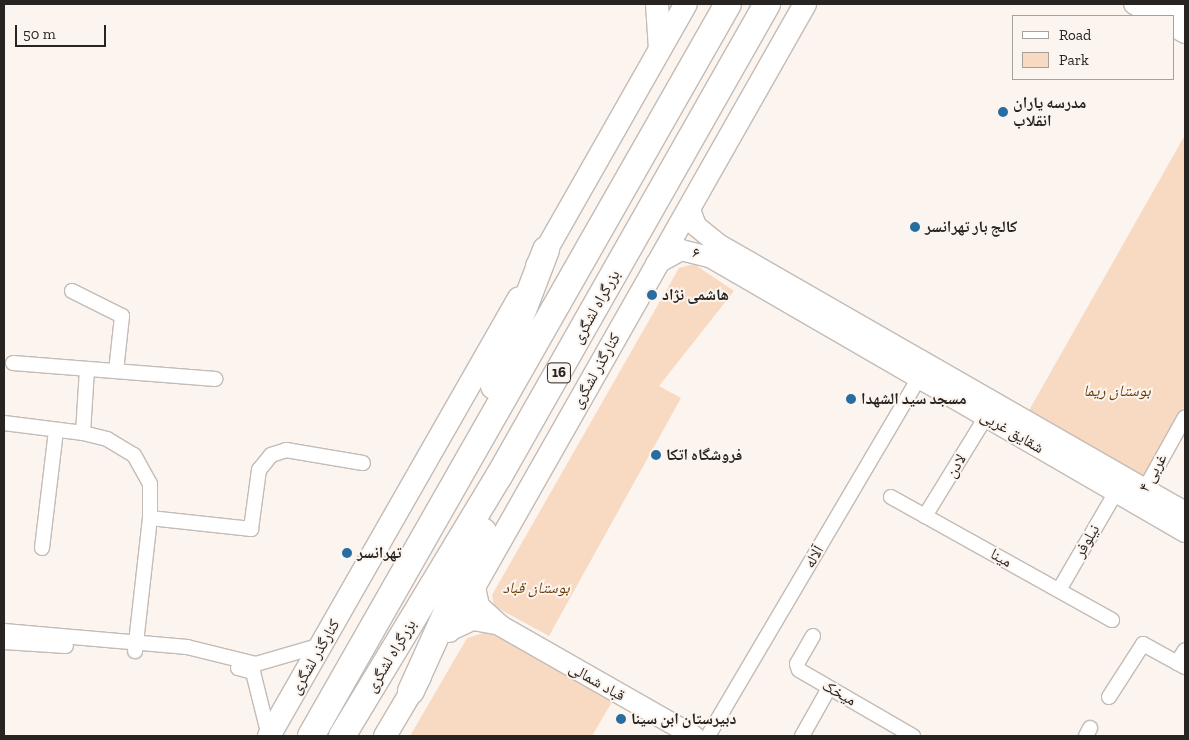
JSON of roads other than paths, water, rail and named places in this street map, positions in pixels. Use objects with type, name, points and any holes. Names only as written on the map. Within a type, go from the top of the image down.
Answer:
[{"type":"highway","name":"بزرگراه لشگری","points":[[311,736],[728,4]]},
{"type":"highway","name":"بزرگراه لشگری","points":[[342,736],[564,365],[767,4]]},
{"type":"highway","points":[[465,464],[546,250]]},
{"type":"highway","points":[[411,691],[472,556],[564,365]]},
{"type":"main road","points":[[656,4],[660,49]]},
{"type":"main road","name":"کنارگذر لشگری","points":[[269,736],[686,4]]},
{"type":"main road","name":"کنارگذر لشگری","points":[[385,736],[475,587],[656,264],[690,210],[805,4]]},
{"type":"street","points":[[1134,4],[1154,15]]},
{"type":"street","points":[[1168,4],[1185,14]]},
{"type":"street","points":[[1174,27],[1185,33]]},
{"type":"street","points":[[690,210],[696,226],[714,250]]},
{"type":"street","name":"۶","points":[[656,264],[681,250],[714,250]]},
{"type":"street","name":"شقایق غربی","points":[[714,250],[1141,496],[1185,532]]},
{"type":"street","points":[[72,291],[122,316],[116,371]]},
{"type":"street","name":"شقایق غربی","points":[[872,341],[919,378],[1116,492],[1141,496],[1185,512]]},
{"type":"street","points":[[13,364],[216,379]]},
{"type":"street","points":[[83,433],[87,369]]},
{"type":"street","name":"آلاله","points":[[708,736],[919,378]]},
{"type":"street","name":"لادن","points":[[925,516],[986,417]]},
{"type":"street","name":"۴ غربی","points":[[1141,496],[1185,417]]},
{"type":"street","points":[[4,423],[83,433],[107,439],[134,455],[150,484],[150,518],[136,647]]},
{"type":"street","points":[[42,548],[56,430]]},
{"type":"street","points":[[150,518],[251,529],[259,470],[271,455],[286,450],[363,464]]},
{"type":"street","name":"نیلوفر","points":[[1059,590],[1116,492]]},
{"type":"street","name":"مینا","points":[[891,497],[1112,620]]},
{"type":"street","points":[[475,587],[480,606],[502,626]]},
{"type":"street","points":[[449,631],[473,620],[502,626]]},
{"type":"street","name":"قباد شمالی","points":[[502,626],[694,736]]},
{"type":"street","points":[[4,631],[186,655],[253,672],[269,736]]},
{"type":"street","name":"میخک","points":[[813,636],[797,667],[829,688],[913,736]]},
{"type":"street","points":[[4,642],[187,647],[256,664],[321,645]]},
{"type":"street","points":[[1109,697],[1143,644],[1181,665],[1185,650]]},
{"type":"street","points":[[802,736],[829,688]]},
{"type":"place","name":"مدرسه یاران انقلاب","points":[[1003,112]]},
{"type":"place","name":"کالج بار تهرانسر","points":[[915,227]]},
{"type":"place","name":"هاشمی نژاد","points":[[652,295]]},
{"type":"place","name":"مسجد سید الشهدا","points":[[851,399]]},
{"type":"place","name":"فروشگاه اتکا","points":[[656,455]]},
{"type":"place","name":"تهرانسر","points":[[347,553]]},
{"type":"place","name":"دبیرستان ابن سینا","points":[[621,719]]},
{"type":"park label","name":"بوستان ریما","points":[[1117,391]]},
{"type":"park label","name":"بوستان قباد","points":[[536,588]]}]
